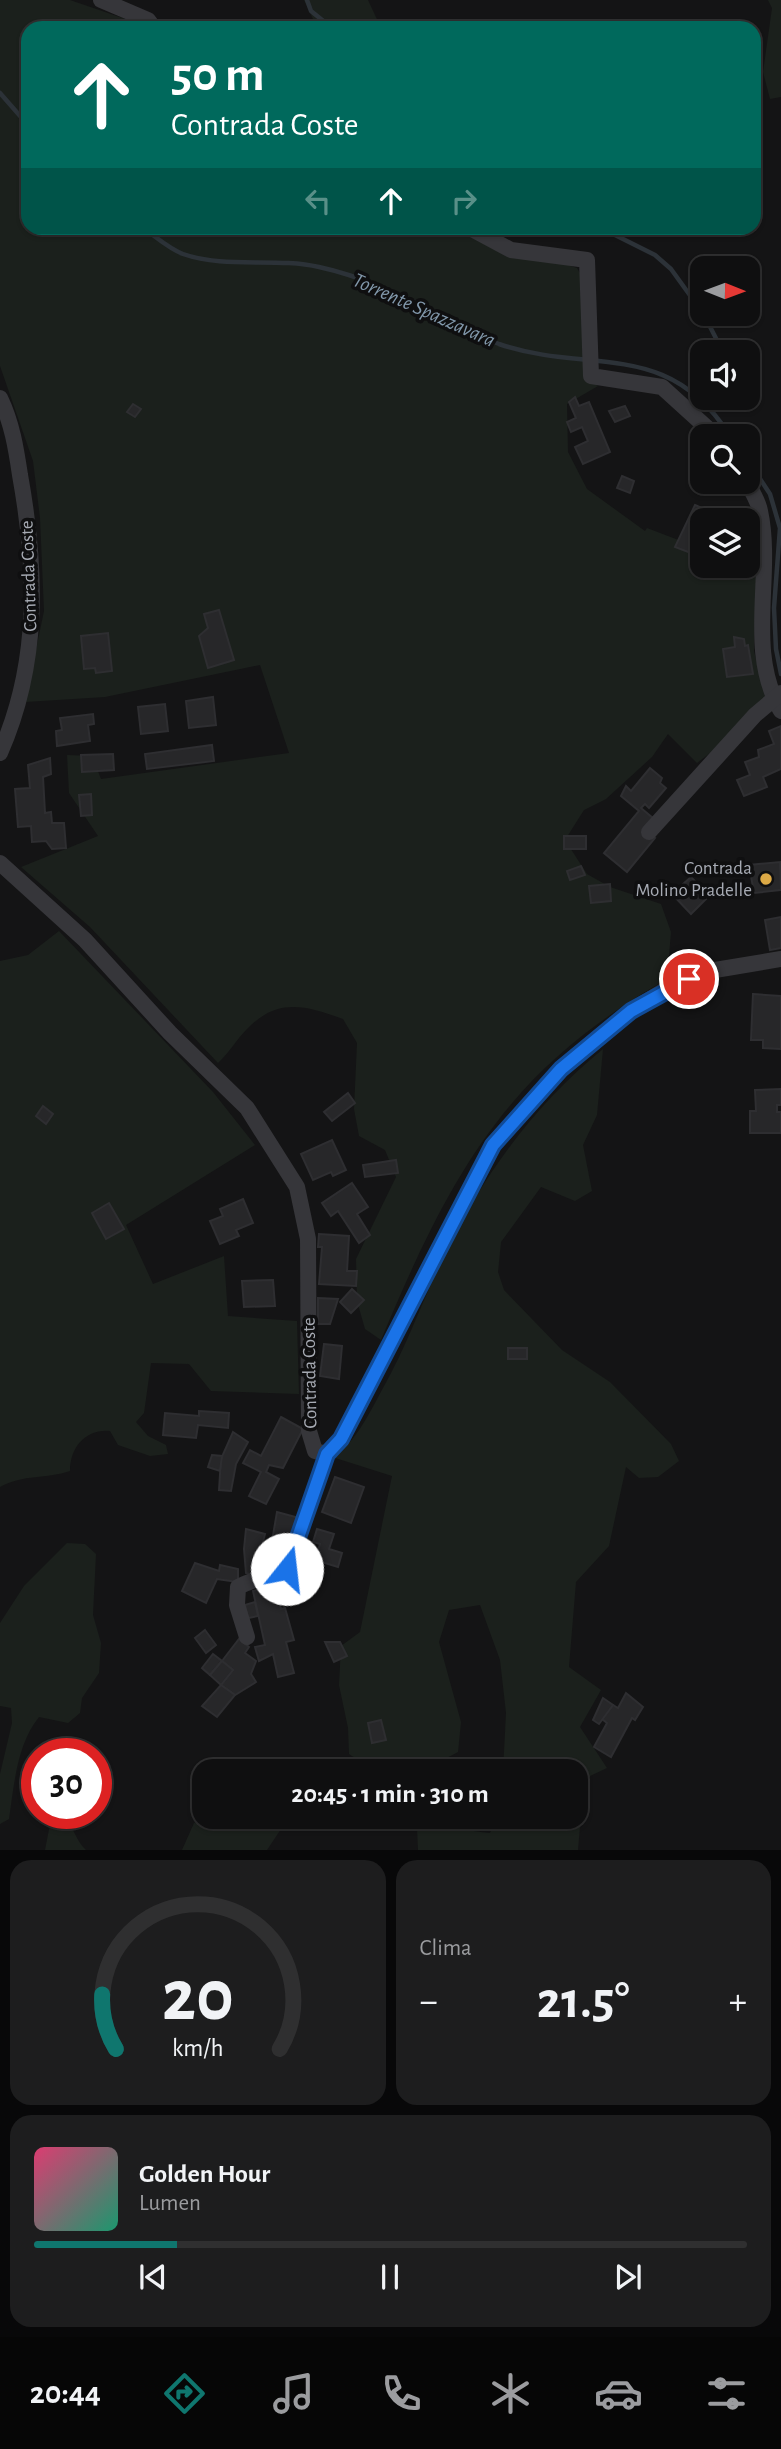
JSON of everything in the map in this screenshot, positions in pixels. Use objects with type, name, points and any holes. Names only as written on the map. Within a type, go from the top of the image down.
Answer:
[{"type":"street","points":[[102,0],[149,21]]},
{"type":"street","points":[[483,235],[511,250],[587,260],[592,376],[662,387],[703,424]]},
{"type":"street","name":"Contrada Coste","points":[[0,398],[10,418],[31,532],[33,629],[16,710],[0,753]]},
{"type":"street","points":[[649,832],[779,700],[761,643],[765,540],[760,507],[754,494]]},
{"type":"street","name":"Contrada Coste","points":[[0,863],[85,940],[170,1033],[247,1108],[297,1187],[308,1239],[309,1431],[315,1451],[327,1454],[341,1439],[493,1145],[561,1069],[631,1011],[668,988],[709,971],[781,959]]},
{"type":"street","points":[[247,1637],[237,1605],[238,1587],[250,1580],[264,1579],[287,1569],[327,1454]]},
{"type":"shaded area","points":[[0,0],[70,0],[131,21],[21,21],[21,235],[469,235],[513,258],[552,260],[577,268],[581,275],[587,380],[598,386],[567,404],[568,452],[587,489],[645,531],[647,528],[690,544],[690,578],[757,578],[754,651],[768,709],[697,763],[668,734],[652,757],[606,799],[584,810],[565,840],[587,874],[610,887],[661,904],[671,932],[667,979],[585,1034],[547,1066],[513,1102],[472,1157],[438,1216],[381,1340],[365,1329],[357,1301],[356,1259],[396,1177],[385,1150],[359,1136],[354,1109],[357,1043],[343,1019],[305,1008],[281,1008],[270,1012],[247,1029],[218,1063],[90,927],[21,867],[98,836],[69,793],[67,755],[92,756],[101,779],[289,753],[260,665],[105,697],[25,702],[44,611],[40,518],[33,461],[0,366]]},
{"type":"shaded area","points":[[304,0],[368,0],[378,21],[315,21]]},
{"type":"shaded area","points":[[768,0],[781,0],[781,97],[770,99],[763,72],[772,8]]},
{"type":"shaded area","points":[[59,931],[213,1092],[255,1145],[126,1225],[153,1284],[224,1256],[228,1316],[297,1321],[299,1394],[211,1391],[189,1364],[151,1363],[144,1413],[136,1422],[148,1436],[166,1445],[168,1454],[150,1456],[118,1445],[110,1431],[101,1431],[87,1436],[76,1447],[70,1471],[17,1480],[0,1487],[0,961],[28,955]]},
{"type":"shaded area","points":[[603,1049],[597,1115],[583,1145],[592,1191],[575,1201],[541,1187],[501,1242],[498,1272],[504,1290],[562,1350],[610,1382],[671,1444],[679,1461],[658,1477],[639,1478],[626,1467],[609,1546],[576,1582],[569,1667],[601,1690],[580,1727],[607,1768],[590,1776],[588,1781],[588,1759],[504,1759],[506,1713],[500,1660],[480,1605],[449,1610],[439,1642],[461,1722],[458,1752],[445,1759],[356,1759],[349,1754],[348,1728],[339,1685],[341,1646],[360,1632],[392,1476],[329,1456],[345,1447],[367,1418],[400,1356],[458,1228],[492,1171],[532,1119]]},
{"type":"shaded area","points":[[67,1543],[85,1544],[96,1554],[93,1615],[101,1643],[99,1673],[82,1698],[80,1713],[68,1723],[39,1717],[27,1738],[21,1738],[9,1819],[0,1824],[0,1774],[12,1723],[11,1708],[0,1706],[0,1623],[24,1586]]},
{"type":"shaded area","points":[[192,1828],[281,1829],[267,1850],[182,1850]]},
{"type":"shaded area","points":[[49,1829],[73,1829],[86,1850],[45,1850]]},
{"type":"shaded area","points":[[417,1829],[464,1829],[490,1833],[492,1829],[580,1829],[578,1850],[418,1850]]},
{"type":"building","points":[[575,397],[579,406],[589,402],[610,452],[583,464],[575,447],[588,441],[582,427],[571,432],[567,422],[576,418],[569,402]]},
{"type":"building","points":[[133,404],[141,409],[135,417],[127,412]]},
{"type":"building","points":[[625,406],[630,416],[615,422],[609,411]]},
{"type":"building","points":[[622,476],[634,481],[630,493],[617,488]]},
{"type":"building","points":[[690,516],[690,553],[675,547]]},
{"type":"building","points":[[219,610],[234,660],[208,668],[199,636],[208,628],[204,614]]},
{"type":"building","points":[[108,633],[112,671],[96,673],[95,668],[84,669],[81,636]]},
{"type":"building","points":[[734,637],[744,639],[745,646],[748,645],[753,674],[727,677],[723,649],[735,647]]},
{"type":"building","points":[[213,697],[216,725],[189,728],[186,701]]},
{"type":"building","points":[[165,704],[168,731],[141,734],[138,707]]},
{"type":"building","points":[[93,714],[94,724],[88,725],[90,741],[57,746],[56,731],[62,730],[60,718]]},
{"type":"building","points":[[781,726],[781,769],[763,777],[767,787],[744,796],[737,780],[750,775],[745,762],[759,757],[758,750],[774,744],[769,731]]},
{"type":"building","points":[[212,745],[214,761],[147,769],[145,754]]},
{"type":"building","points":[[113,754],[114,770],[82,772],[81,755]]},
{"type":"building","points":[[50,758],[51,774],[43,777],[45,813],[51,812],[52,823],[64,823],[66,848],[52,849],[46,841],[32,842],[31,826],[18,827],[15,789],[30,788],[28,765]]},
{"type":"building","points":[[650,768],[662,778],[660,783],[666,788],[649,808],[645,804],[641,808],[654,819],[645,830],[655,838],[627,872],[604,853],[639,811],[621,796],[626,786],[631,791]]},
{"type":"building","points":[[91,794],[92,815],[81,816],[79,795]]},
{"type":"building","points":[[564,836],[586,836],[586,849],[564,849]]},
{"type":"building","name":"Contrada Molino Pradelle","points":[[780,862],[781,890],[754,893],[749,865]]},
{"type":"building","points":[[581,866],[585,875],[570,880],[567,871]]},
{"type":"building","points":[[691,877],[709,896],[691,914],[672,894]]},
{"type":"building","points":[[610,884],[611,901],[591,903],[589,886]]},
{"type":"building","points":[[781,917],[781,948],[770,950],[765,920]]},
{"type":"building","points":[[753,994],[781,996],[781,1049],[763,1048],[763,1040],[751,1040]]},
{"type":"building","points":[[781,1089],[781,1105],[777,1105],[777,1112],[781,1112],[781,1133],[750,1133],[750,1111],[756,1111],[755,1090]]},
{"type":"building","points":[[348,1093],[355,1103],[332,1121],[324,1112]]},
{"type":"building","points":[[43,1106],[53,1114],[46,1124],[36,1116]]},
{"type":"building","points":[[332,1140],[346,1170],[333,1176],[331,1172],[313,1180],[301,1154]]},
{"type":"building","points":[[396,1160],[398,1173],[365,1177],[363,1165]]},
{"type":"building","points":[[352,1183],[368,1207],[357,1214],[370,1235],[359,1243],[338,1211],[331,1216],[322,1203]]},
{"type":"building","points":[[243,1199],[253,1223],[236,1230],[239,1236],[220,1244],[210,1221],[223,1216],[220,1209]]},
{"type":"building","points":[[109,1203],[124,1229],[106,1239],[92,1213]]},
{"type":"building","points":[[319,1234],[349,1236],[347,1271],[357,1271],[356,1286],[319,1284],[322,1247],[318,1247]]},
{"type":"building","points":[[273,1280],[275,1306],[244,1307],[242,1281]]},
{"type":"building","points":[[352,1289],[364,1300],[351,1313],[340,1302]]},
{"type":"building","points":[[318,1298],[338,1299],[330,1324],[318,1324]]},
{"type":"building","points":[[324,1344],[342,1346],[339,1379],[320,1376]]},
{"type":"building","points":[[508,1348],[527,1348],[527,1359],[508,1359]]},
{"type":"building","points":[[199,1411],[229,1413],[228,1428],[198,1425],[196,1438],[163,1435],[165,1413],[199,1416]]},
{"type":"building","points":[[281,1417],[303,1429],[283,1468],[269,1465],[266,1472],[279,1479],[266,1504],[249,1496],[261,1472],[243,1463],[250,1450],[261,1456]]},
{"type":"building","points":[[233,1432],[248,1442],[236,1464],[231,1491],[219,1490],[221,1459]]},
{"type":"building","points":[[212,1455],[222,1456],[220,1471],[208,1467]]},
{"type":"building","points":[[335,1477],[364,1487],[351,1523],[322,1512]]},
{"type":"building","points":[[277,1512],[299,1518],[286,1564],[266,1559],[261,1577],[246,1573],[246,1529],[265,1534],[262,1546],[271,1547]]},
{"type":"building","points":[[317,1529],[334,1534],[329,1549],[342,1553],[338,1567],[315,1560],[320,1544],[313,1542]]},
{"type":"building","points":[[195,1563],[219,1571],[220,1565],[238,1569],[238,1582],[217,1579],[206,1603],[182,1591]]},
{"type":"building","points":[[275,1585],[281,1609],[285,1608],[294,1640],[286,1642],[294,1673],[278,1677],[273,1654],[259,1661],[255,1647],[265,1645],[253,1591]]},
{"type":"building","points":[[255,1602],[258,1616],[248,1618],[245,1605]]},
{"type":"building","points":[[205,1630],[216,1645],[206,1653],[195,1638]]},
{"type":"building","points":[[239,1639],[249,1647],[245,1653],[256,1661],[251,1674],[256,1682],[235,1695],[221,1685],[233,1670],[222,1661]]},
{"type":"building","points":[[325,1642],[340,1642],[347,1656],[334,1662]]},
{"type":"building","points":[[213,1654],[222,1661],[210,1675],[202,1668]]},
{"type":"building","points":[[222,1661],[233,1670],[221,1685],[210,1675]]},
{"type":"building","points":[[221,1685],[235,1695],[217,1717],[202,1706]]},
{"type":"building","points":[[626,1693],[643,1707],[635,1720],[632,1718],[611,1757],[594,1747],[607,1723],[602,1719],[613,1705],[618,1708]]},
{"type":"building","points":[[603,1698],[613,1705],[599,1724],[593,1720]]},
{"type":"building","points":[[381,1720],[386,1740],[372,1743],[368,1723]]},
{"type":"waterway","points":[[307,0],[311,11],[323,21]]},
{"type":"waterway","name":"Torrente Spazzavara","points":[[0,93],[21,117]]},
{"type":"waterway","name":"Torrente Spazzavara","points":[[152,235],[178,252],[199,258],[302,264],[354,277],[403,297],[499,344],[532,353],[625,365],[653,372],[680,384],[706,405],[721,424]]},
{"type":"waterway","points":[[615,235],[655,255],[671,269],[690,295]]},
{"type":"waterway","points":[[710,326],[717,340]]},
{"type":"waterway","name":"Torrente Spazzavara","points":[[760,479],[770,494],[780,528],[774,608],[776,649],[781,674]]},
{"type":"place","name":"Contrada Molino Pradelle","points":[[766,879]]},
{"type":"route","points":[[287,1569],[297,1533],[327,1454],[341,1439],[493,1145],[561,1069],[631,1011],[668,988],[689,979]]}]
